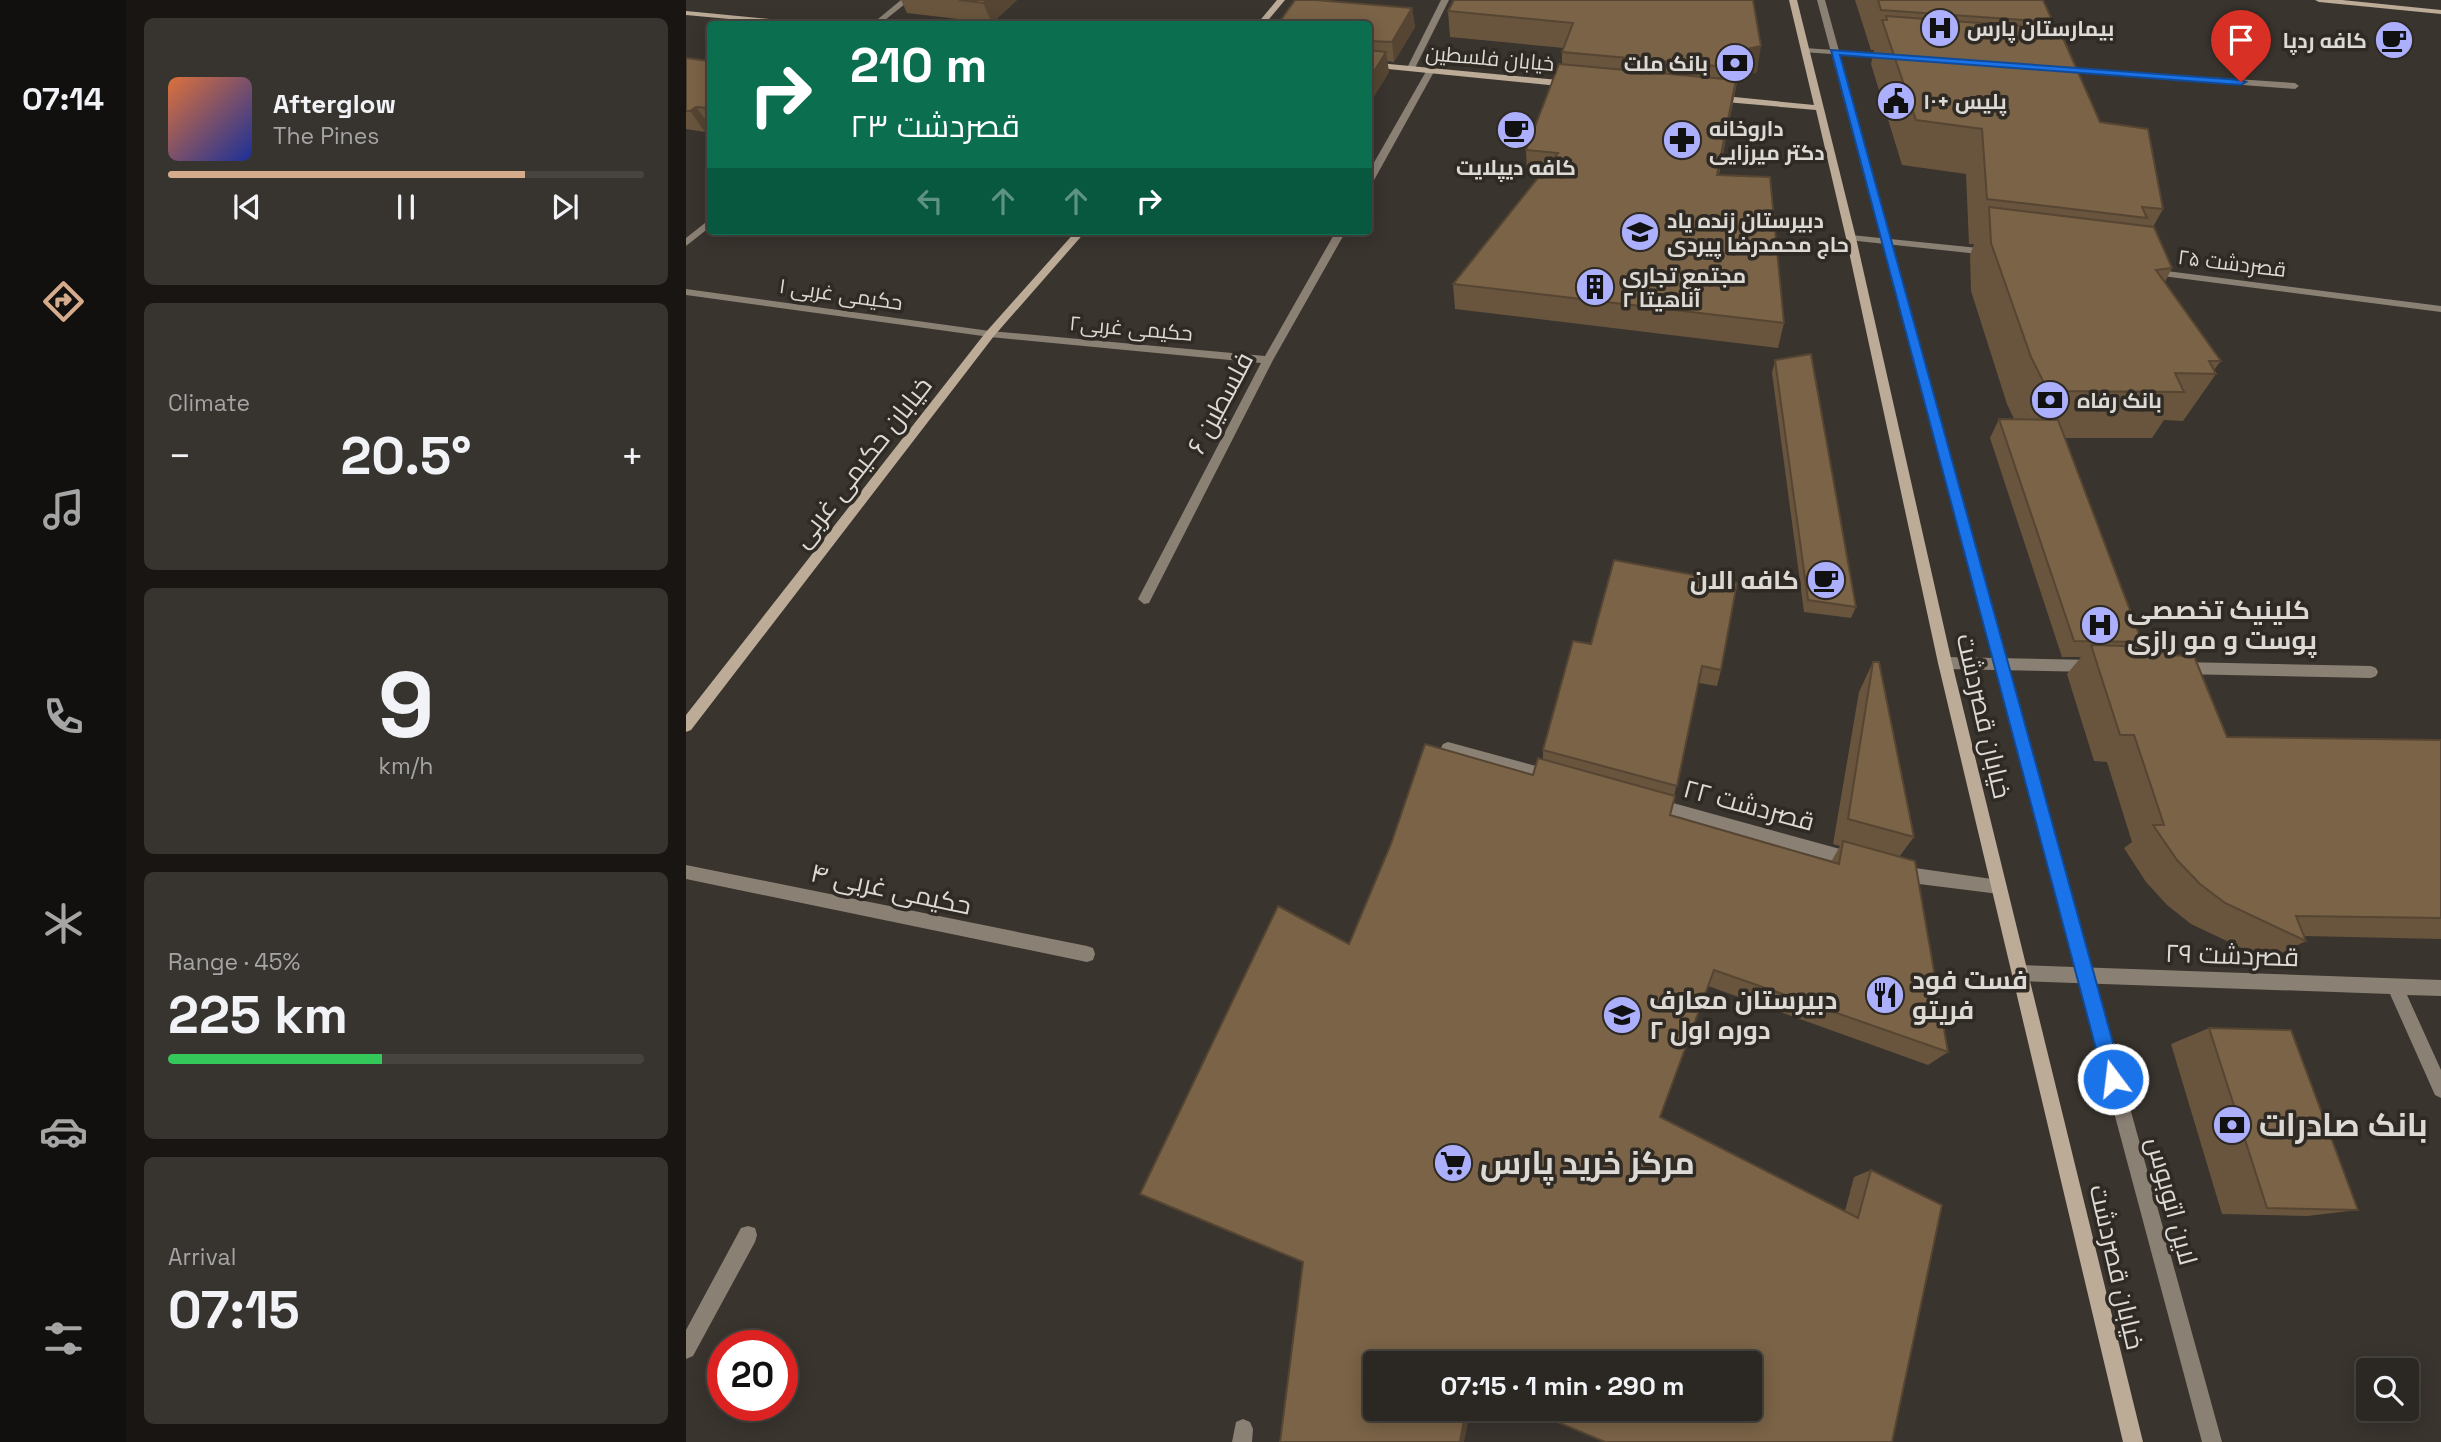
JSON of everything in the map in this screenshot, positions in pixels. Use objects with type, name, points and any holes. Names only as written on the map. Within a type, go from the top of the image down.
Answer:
[{"type":"main road","points":[[1264,21],[1281,0]]},
{"type":"main road","name":"خیابان قصردشت","points":[[1793,0],[1851,238],[1945,663],[2133,1442]]},
{"type":"main road","points":[[2319,0],[2441,12]]},
{"type":"main road","points":[[686,13],[769,21]]},
{"type":"main road","name":"خیابان فلسطین","points":[[1372,64],[1582,85]]},
{"type":"main road","points":[[1706,97],[1818,107]]},
{"type":"main road","name":"خیابان حکیمی غربی","points":[[686,726],[990,334],[1077,235]]},
{"type":"street","points":[[880,21],[906,0]]},
{"type":"street","points":[[1411,68],[1445,0]]},
{"type":"street","name":"لاین اتوبوس","points":[[1821,0],[2212,1442]]},
{"type":"street","points":[[1805,50],[1903,57]]},
{"type":"street","points":[[2052,68],[2295,86]]},
{"type":"street","points":[[1372,175],[1431,70]]},
{"type":"street","points":[[686,243],[707,225]]},
{"type":"street","name":"فلسطین ۶","points":[[1144,598],[1268,360],[1339,235]]},
{"type":"street","points":[[1851,238],[1886,239],[2002,254]]},
{"type":"street","name":"قصردشت ۲۵","points":[[2139,271],[2441,309]]},
{"type":"street","name":"حکیمی غربی ۱","points":[[686,292],[990,334]]},
{"type":"street","name":"حکیمی غربی۲","points":[[990,334],[1268,360]]},
{"type":"street","points":[[1945,663],[2101,666]]},
{"type":"street","points":[[2169,668],[2371,672]]},
{"type":"street","points":[[1448,748],[1569,781]]},
{"type":"street","name":"قصردشت ۲۲","points":[[1636,800],[1865,863]]},
{"type":"street","points":[[1892,870],[1919,877],[1999,887]]},
{"type":"street","name":"حکیمی غربی ۴","points":[[686,872],[1087,954]]},
{"type":"street","name":"قصردشت ۲۹","points":[[2021,973],[2441,988]]},
{"type":"street","points":[[2393,985],[2441,1089]]},
{"type":"street","points":[[686,1349],[748,1234]]},
{"type":"building","points":[[959,0],[987,0],[983,3]]},
{"type":"building","points":[[1295,0],[1412,8],[1392,42],[1372,41],[1372,21],[1280,21]]},
{"type":"building","points":[[1454,0],[1753,0],[1761,46],[1742,50],[1738,68],[1562,52],[1573,23],[1448,11]]},
{"type":"building","points":[[1878,0],[2043,0],[2053,22],[1881,10]]},
{"type":"building","points":[[1886,16],[2059,29],[2100,122],[2148,129],[2163,209],[2142,207],[2147,218],[1987,199],[1982,129],[1916,120],[1882,20],[1887,20]]},
{"type":"building","points":[[1372,50],[1386,52],[1372,75]]},
{"type":"building","points":[[686,58],[707,61],[707,108],[696,107],[686,111]]},
{"type":"building","points":[[1559,64],[1736,80],[1717,175],[1770,177],[1784,323],[1453,284],[1558,153],[1526,150]]},
{"type":"building","points":[[1989,207],[2154,227],[2172,268],[2156,270],[2221,361],[2209,361],[2216,374],[2175,373],[2184,392],[2048,391],[2031,357],[1991,243]]},
{"type":"building","points":[[1811,354],[1856,607],[1808,600],[1775,360]]},
{"type":"building","points":[[1999,419],[2058,420],[2142,642],[2074,641]]},
{"type":"building","points":[[1614,560],[1737,583],[1721,670],[1702,666],[1677,786],[1543,750],[1573,641],[1591,644]]},
{"type":"building","points":[[2091,645],[2161,647],[2165,655],[2194,656],[2227,737],[2441,740],[2441,918],[2296,916],[2306,941],[2225,903],[2200,884],[2177,860],[2153,825],[2164,825],[2134,735],[2120,735]]},
{"type":"building","points":[[1873,662],[1879,662],[1914,837],[1848,819]]},
{"type":"building","points":[[1425,744],[1533,775],[1538,758],[1675,796],[1670,815],[1839,864],[1843,841],[1915,861],[1948,1052],[1714,970],[1660,1117],[1858,1218],[1871,1170],[1942,1205],[1892,1442],[1605,1442],[1555,1421],[1762,1421],[1762,1351],[1363,1351],[1363,1421],[1464,1421],[1460,1442],[1280,1442],[1303,1262],[1140,1194],[1278,906],[1349,944],[1391,844]]},
{"type":"building","points":[[2209,1028],[2291,1030],[2358,1210],[2267,1208]]},
{"type":"place","name":"بیمارستان پارس","points":[[1940,28]]},
{"type":"place","name":"کافه ردپا","points":[[2394,40]]},
{"type":"place","name":"بانک ملت","points":[[1735,63]]},
{"type":"place","name":"پلیس +۱۰","points":[[1896,101]]},
{"type":"place","name":"کافه دیپلایت","points":[[1516,130]]},
{"type":"place","name":"داروخانه دکتر میرزایی","points":[[1682,140]]},
{"type":"place","name":"دبیرستان زنده یاد حاج محمدرضا پیردی","points":[[1640,232]]},
{"type":"place","name":"مجتمع تجاری آناهیتا ۲","points":[[1595,287]]},
{"type":"place","name":"بانک رفاه","points":[[2050,400]]},
{"type":"place","name":"کافه الان","points":[[1826,580]]},
{"type":"place","name":"کلینیک تخصصی پوست و مو رازی","points":[[2100,625]]},
{"type":"place","name":"فست فود فریتو","points":[[1885,995]]},
{"type":"place","name":"دبیرستان معارف ۲ دوره اول","points":[[1622,1015]]},
{"type":"place","name":"بانک صادرات","points":[[2232,1125]]},
{"type":"place","name":"مرکز خرید پارس","points":[[1453,1163]]},
{"type":"route","points":[[2113,1079],[1835,52],[2241,82]]}]
